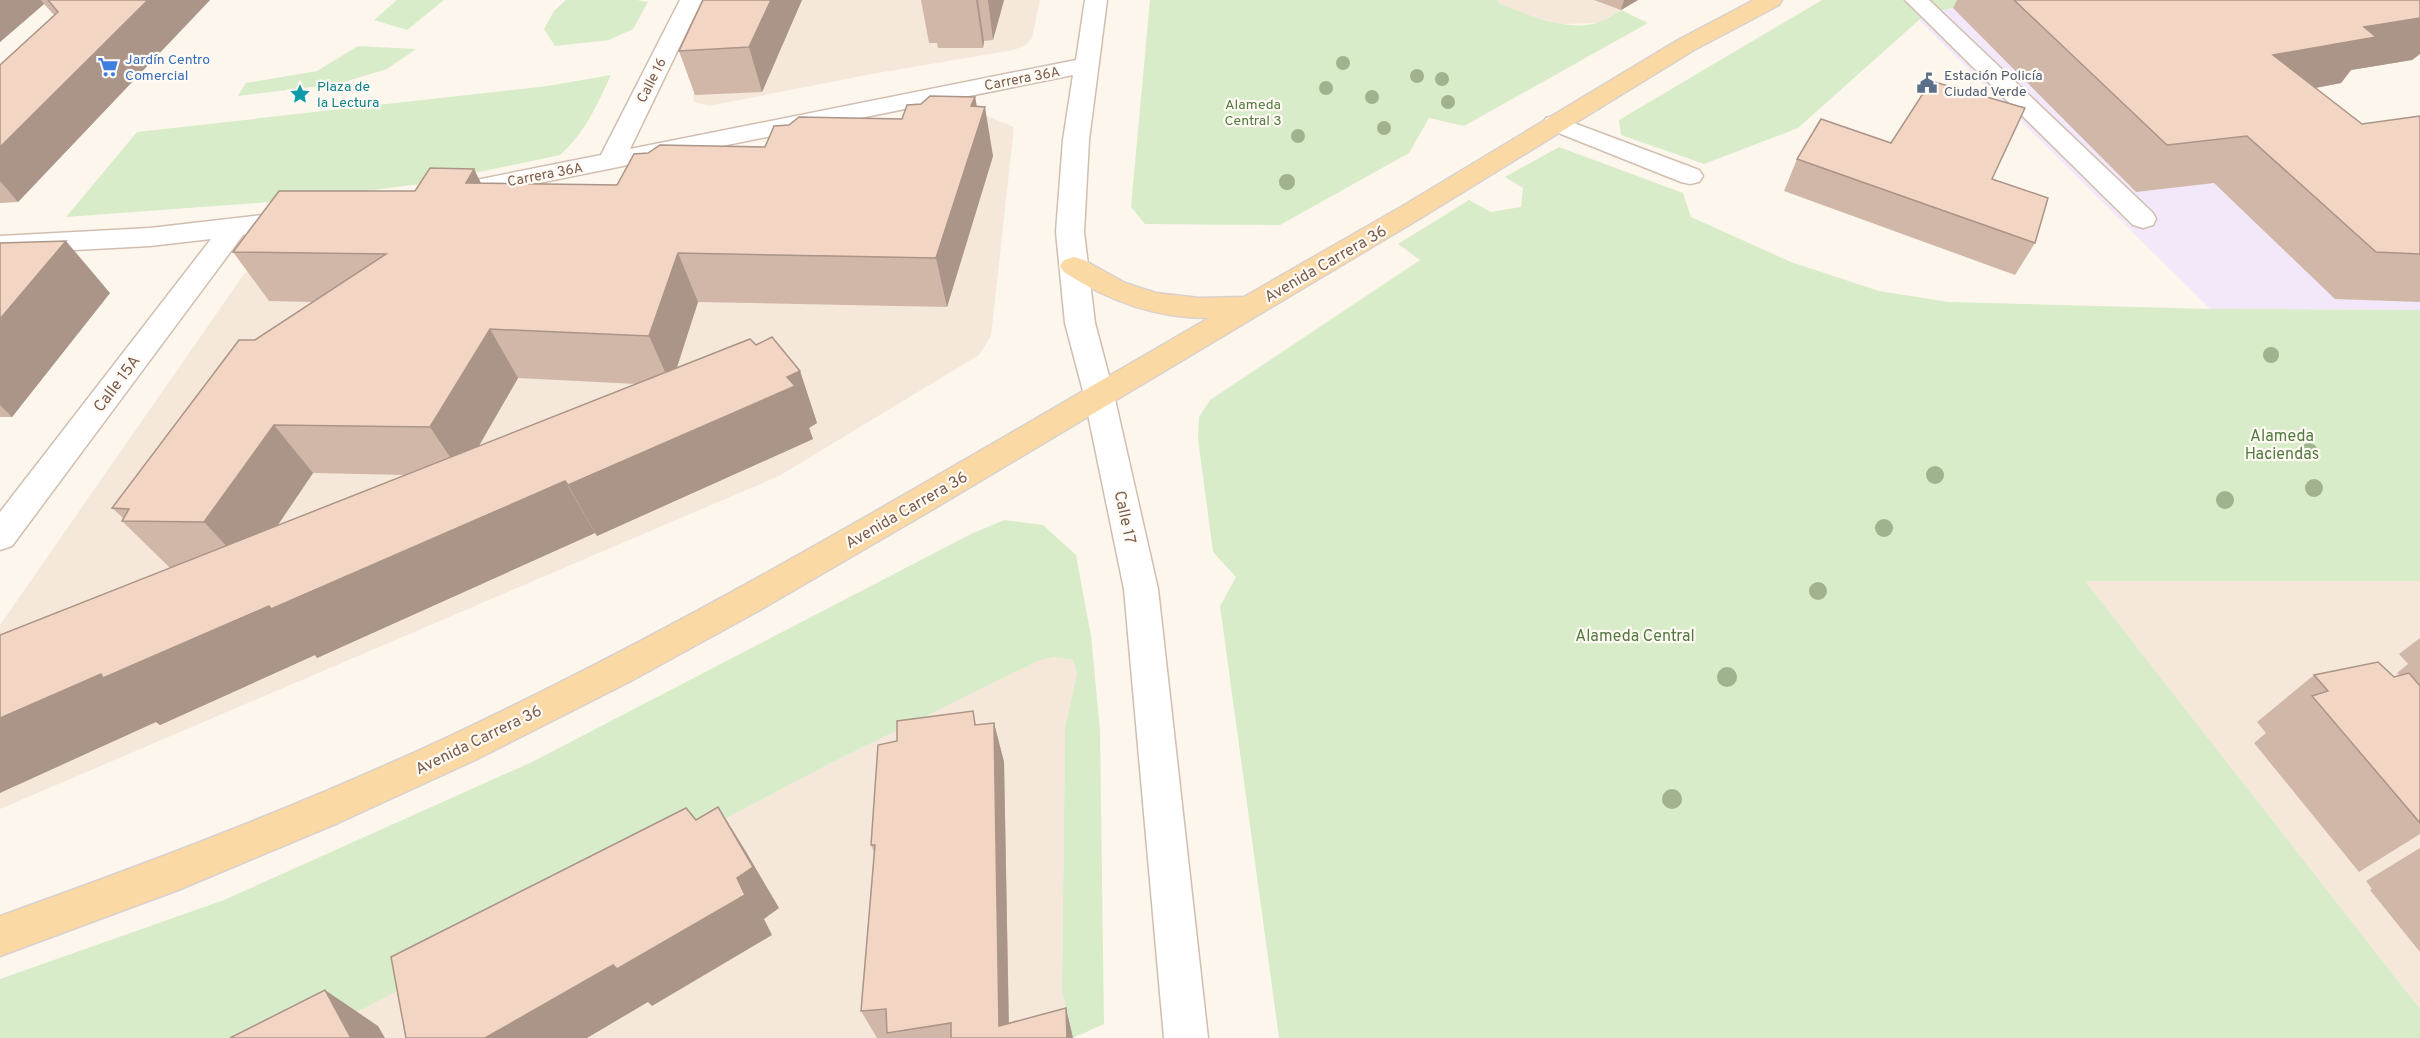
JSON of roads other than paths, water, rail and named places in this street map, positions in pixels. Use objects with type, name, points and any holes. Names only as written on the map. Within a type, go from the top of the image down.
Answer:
[{"type":"main road","name":"Avenida Carrera 36","points":[[0,936],[164,878],[324,810],[460,749],[616,671],[748,600],[1410,213],[1686,45],[1771,0]]},
{"type":"main road","points":[[1074,266],[1097,282],[1166,306],[1193,310],[1251,307]]},
{"type":"street","name":"Calle 16","points":[[610,161],[691,0]]},
{"type":"street","name":"Calle 17","points":[[1096,0],[1085,65],[1072,184],[1070,232],[1080,323],[1141,589],[1186,1038]]},
{"type":"street","points":[[1916,0],[2143,219]]},
{"type":"street","name":"Carrera 36A","points":[[435,196],[1085,65]]},
{"type":"street","points":[[1555,123],[1690,176]]},
{"type":"street","points":[[0,245],[150,237],[233,229],[325,215]]},
{"type":"street","name":"Calle 15A","points":[[0,537],[233,229]]},
{"type":"place","name":"Jardín Centro Comercial","points":[[108,67]]},
{"type":"place","name":"Estación Policía Ciudad Verde","points":[[1927,83]]},
{"type":"place","name":"Plaza de la Lectura","points":[[300,94]]},
{"type":"park label","name":"Alameda Central 3","points":[[1253,112]]},
{"type":"park label","name":"Alameda Haciendas","points":[[2282,444]]},
{"type":"park label","name":"Alameda Central","points":[[1635,635]]}]
